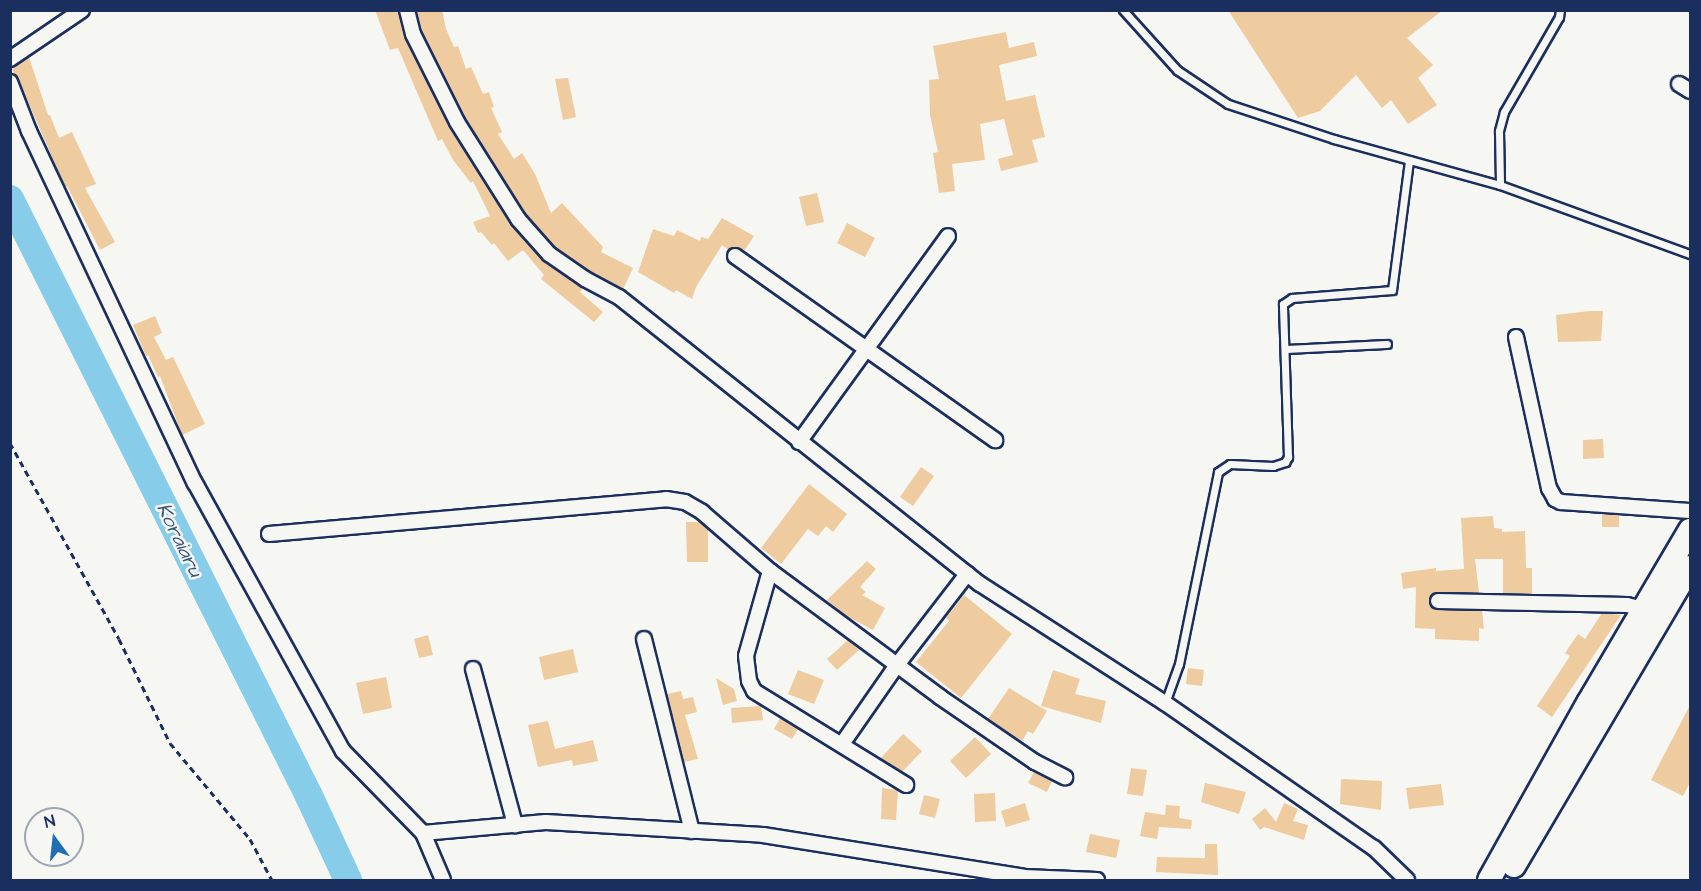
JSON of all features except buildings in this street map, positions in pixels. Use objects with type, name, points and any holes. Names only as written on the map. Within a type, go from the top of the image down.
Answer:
[{"type":"main road","points":[[1505,880],[1653,613],[1690,530]]},
{"type":"main road","points":[[1489,880],[1653,613],[1690,567]]},
{"type":"street","points":[[10,59],[82,10]]},
{"type":"street","points":[[407,10],[413,34],[457,122],[518,219],[549,254],[585,279],[619,297],[967,574],[1165,703],[1374,848],[1407,880]]},
{"type":"street","points":[[10,82],[29,131],[195,483],[343,752],[423,834],[443,880]]},
{"type":"street","points":[[799,442],[948,236]]},
{"type":"street","points":[[735,256],[995,440]]},
{"type":"street","points":[[1516,337],[1549,489],[1555,500],[1690,511]]},
{"type":"street","points":[[269,534],[666,499],[685,502],[702,512],[770,571],[897,665],[1035,762],[1065,777]]},
{"type":"street","points":[[770,571],[746,656],[749,681],[763,698],[906,785]]},
{"type":"street","points":[[842,744],[897,665],[967,574]]},
{"type":"street","points":[[1438,601],[1627,605],[1653,613]]},
{"type":"street","points":[[644,639],[692,831]]},
{"type":"street","points":[[473,669],[515,825]]},
{"type":"street","points":[[423,834],[546,822],[763,835],[1024,877],[1097,880]]},
{"type":"lane","points":[[1122,10],[1177,70],[1228,104],[1334,139],[1500,185],[1690,254]]},
{"type":"lane","points":[[1500,185],[1499,131],[1504,112],[1559,17],[1560,10]]},
{"type":"lane","points":[[1165,703],[1179,664],[1218,472],[1230,464],[1273,466],[1285,462],[1288,458],[1282,309],[1287,299],[1392,291],[1409,160]]},
{"type":"lane","points":[[1285,349],[1387,344]]},
{"type":"path","points":[[10,443],[119,639],[170,743],[250,839],[272,880]]},
{"type":"waterway","name":"Koraiaru","points":[[10,199],[309,796],[348,880]]}]
